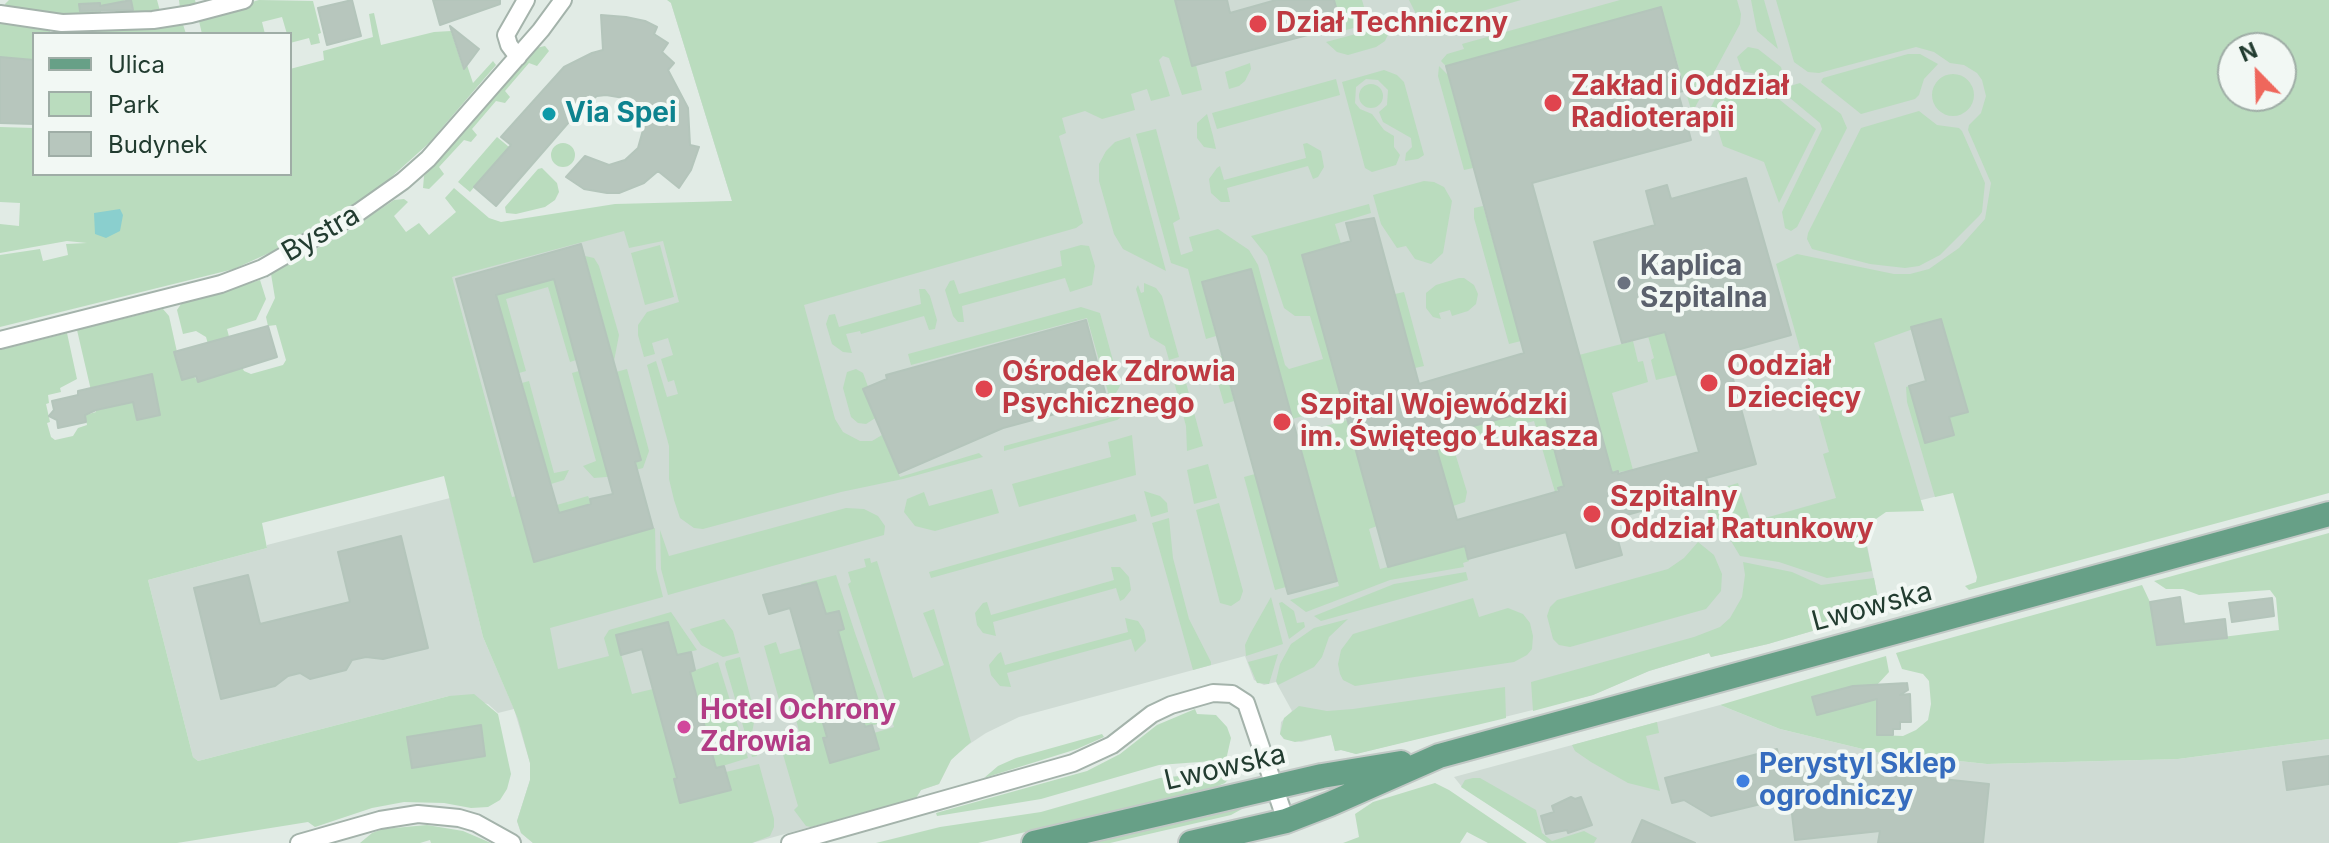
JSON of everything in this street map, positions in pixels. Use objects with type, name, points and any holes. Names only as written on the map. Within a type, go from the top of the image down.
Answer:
[{"type":"main road","name":"Lwowska","points":[[1034,843],[1322,776],[1431,758],[2329,514]]},
{"type":"main road","name":"Lwowska","points":[[1191,843],[1286,821],[1431,758]]},
{"type":"street","points":[[0,14],[62,23],[153,20],[244,0]]},
{"type":"street","points":[[518,57],[506,35],[526,0]]},
{"type":"street","name":"Bystra","points":[[0,340],[221,284],[274,261],[359,212],[428,159],[518,57],[563,0]]},
{"type":"street","points":[[790,843],[1073,763],[1112,745],[1152,714],[1176,703],[1213,693],[1232,694],[1246,703],[1286,821]]},
{"type":"street","points":[[299,843],[380,820],[418,814],[476,823],[512,843]]},
{"type":"shaded area","name":"Szpital Wojewódzki im. Świętego Łukasza","points":[[670,0],[1992,0],[2120,451],[1861,515],[1878,599],[1892,599],[1892,604],[1884,610],[1768,644],[1711,657],[1709,653],[1649,671],[1593,695],[1356,754],[1335,751],[1331,735],[1301,742],[1284,739],[1280,734],[1281,722],[1292,711],[1276,682],[1264,685],[1254,680],[1245,656],[1019,717],[959,751],[939,784],[921,790],[916,798],[752,843],[533,843],[521,833],[517,821],[530,780],[530,763],[397,265],[613,206],[732,201]]},
{"type":"shaded area","points":[[450,498],[483,637],[514,709],[498,713],[488,704],[449,696],[198,761],[193,757],[148,580],[267,548],[267,545]]},
{"type":"shaded area","points":[[1720,705],[1780,729],[1875,752],[1987,764],[2178,759],[2329,739],[2329,843],[1547,843],[1462,787],[1454,777]]},
{"type":"green space","points":[[9,0],[127,0],[101,11],[101,16],[9,14],[5,4]]},
{"type":"green space","points":[[131,0],[157,0],[160,11],[180,8],[179,0],[195,0],[196,4],[215,0],[159,15],[110,16],[116,11],[132,9]]},
{"type":"green space","points":[[259,0],[313,1],[321,33],[318,34],[320,43],[311,45],[309,38],[292,42],[292,32],[286,32],[282,17],[262,22],[264,32],[202,32],[199,21],[205,15]]},
{"type":"green space","points":[[667,0],[1175,0],[1202,90],[1182,95],[1169,58],[1163,56],[1159,60],[1170,96],[1151,101],[1147,89],[1131,94],[1135,110],[1102,119],[1085,111],[1062,118],[1066,133],[1059,136],[1083,223],[1076,228],[804,305],[835,419],[843,432],[860,441],[872,441],[882,435],[900,477],[979,453],[983,457],[703,529],[694,528],[680,518],[669,479],[669,446],[647,365],[656,361],[667,397],[678,394],[674,380],[668,382],[661,359],[673,355],[668,338],[652,343],[655,354],[644,357],[638,335],[638,325],[647,312],[679,302],[663,241],[629,248],[624,231],[452,277],[512,497],[533,492],[522,515],[588,496],[590,500],[591,504],[523,523],[534,561],[655,528],[656,569],[663,597],[550,628],[558,669],[609,656],[604,638],[609,630],[671,612],[697,650],[677,655],[668,622],[616,636],[632,694],[653,689],[677,778],[674,780],[680,802],[730,789],[726,772],[759,764],[774,819],[770,836],[752,843],[533,843],[521,833],[517,821],[530,780],[530,763],[518,719],[483,637],[444,476],[262,523],[267,548],[148,580],[193,757],[198,761],[449,696],[474,694],[498,714],[511,774],[500,800],[488,807],[471,808],[444,803],[404,802],[372,808],[315,827],[308,822],[177,843],[0,843],[0,350],[67,333],[77,379],[60,388],[61,392],[48,395],[49,403],[46,404],[50,422],[47,423],[55,440],[73,436],[78,428],[87,425],[85,415],[96,412],[77,330],[163,309],[169,316],[177,352],[198,382],[217,376],[206,337],[196,331],[183,334],[177,310],[181,304],[260,280],[266,299],[256,320],[227,329],[232,348],[244,371],[251,374],[283,365],[286,360],[276,325],[268,326],[266,317],[275,298],[271,274],[343,234],[394,200],[404,199],[408,202],[394,216],[406,232],[419,223],[429,235],[456,212],[445,198],[454,188],[489,218],[501,222],[615,204],[732,201],[671,3]]},
{"type":"green space","points":[[1334,0],[1362,0],[1369,24],[1342,31]]},
{"type":"green space","points":[[1409,0],[1521,0],[1430,26],[1417,16]]},
{"type":"green space","points":[[1620,0],[1737,0],[1740,24],[1692,113],[1661,7],[1446,66],[1441,61],[1447,54],[1464,49],[1462,44]]},
{"type":"green space","points":[[1751,0],[1764,0],[1778,49],[1757,31]]},
{"type":"green space","points":[[1776,0],[2329,0],[2329,493],[1969,590],[1965,586],[1976,582],[1977,577],[1953,493],[1935,497],[1907,402],[1906,387],[1909,386],[1925,443],[1954,435],[1949,417],[1967,412],[1941,319],[1874,343],[1924,511],[1886,512],[1863,528],[1872,571],[1827,578],[1779,562],[1740,556],[1725,531],[1707,520],[1709,499],[1713,498],[1711,491],[1738,483],[1751,522],[1836,498],[1823,454],[1829,452],[1776,264],[1797,254],[1894,274],[1929,269],[1959,248],[1985,219],[1991,183],[1968,130],[1981,113],[1986,96],[1982,80],[1964,65],[1950,63],[1934,52],[1916,47],[1819,73],[1808,72],[1794,62]]},
{"type":"green space","points":[[374,13],[381,45],[451,31],[463,68],[467,65],[473,83],[493,61],[496,65],[429,143],[387,181],[280,248],[234,269],[0,327],[0,255],[40,249],[43,261],[68,255],[66,244],[87,243],[67,241],[0,253],[0,224],[19,226],[20,203],[0,202],[0,127],[32,128],[32,176],[292,176],[292,68],[324,60],[323,51],[373,37],[369,14]]},
{"type":"green space","points":[[0,20],[50,26],[50,32],[32,32],[32,60],[0,57]]},
{"type":"green space","points":[[182,21],[185,32],[68,32],[68,28]]},
{"type":"green space","points":[[1393,24],[1385,41],[1376,47],[1348,55],[1337,52],[1326,42]]},
{"type":"green space","points":[[545,46],[549,51],[537,66],[529,63],[505,91],[510,97],[505,103],[496,101],[472,129],[477,135],[471,142],[464,140],[439,167],[444,174],[429,189],[423,188],[424,176],[530,53]]},
{"type":"green space","points":[[1748,47],[1758,49],[1781,67],[1783,75],[1780,79],[1770,82],[1760,75],[1742,71],[1737,57]]},
{"type":"green space","points":[[1908,54],[1920,54],[1938,64],[1924,79],[1915,99],[1861,114],[1821,82],[1823,78]]},
{"type":"green space","points":[[1250,63],[1251,69],[1245,81],[1229,89],[1225,72]]},
{"type":"green space","points":[[1439,66],[1448,75],[1473,168],[1464,170],[1438,76]]},
{"type":"green space","points":[[1384,70],[1397,75],[1404,82],[1424,155],[1405,161],[1406,153],[1412,147],[1411,138],[1383,122],[1379,112],[1387,105],[1388,90],[1378,80],[1366,79],[1356,87],[1355,103],[1372,114],[1384,130],[1394,136],[1394,147],[1400,155],[1396,165],[1372,172],[1365,168],[1342,82]]},
{"type":"green space","points":[[1953,74],[1968,80],[1974,95],[1968,110],[1953,116],[1938,110],[1932,95],[1938,80]]},
{"type":"green space","points":[[1336,79],[1340,95],[1217,129],[1212,113]]},
{"type":"green space","points":[[1755,80],[1816,129],[1779,203],[1764,162],[1723,146],[1711,107],[1720,89]]},
{"type":"green space","points":[[1800,83],[1841,114],[1847,128],[1797,227],[1791,231],[1785,228],[1782,212],[1822,129],[1820,123],[1790,98],[1790,86]]},
{"type":"green space","points":[[1371,84],[1380,87],[1383,96],[1380,105],[1371,108],[1362,105],[1359,96],[1362,87]]},
{"type":"green space","points":[[1919,111],[1937,125],[1962,131],[1985,183],[1979,216],[1940,255],[1919,266],[1905,268],[1870,264],[1812,249],[1807,239],[1808,233],[1861,128]]},
{"type":"green space","points":[[1207,114],[1216,149],[1204,147],[1197,138],[1197,123]]},
{"type":"green space","points":[[1156,129],[1180,219],[1173,223],[1181,255],[1193,251],[1189,237],[1218,229],[1249,250],[1258,265],[1285,365],[1289,369],[1323,359],[1310,316],[1295,316],[1284,308],[1267,256],[1251,236],[1369,204],[1371,213],[1335,224],[1341,244],[1344,405],[1292,419],[1250,269],[1202,283],[1216,336],[1206,339],[1188,269],[1171,263],[1136,134]]},
{"type":"green space","points":[[497,137],[509,147],[470,192],[458,182]]},
{"type":"green space","points":[[1130,137],[1166,271],[1123,249],[1114,234],[1099,181],[1099,164],[1106,151],[1115,142]]},
{"type":"green space","points":[[563,143],[571,147],[575,155],[571,163],[563,167],[555,163],[551,155],[555,147]]},
{"type":"green space","points":[[1303,144],[1321,151],[1324,167],[1318,177],[1313,179],[1308,166],[1227,188],[1230,202],[1221,202],[1211,193],[1209,179],[1220,166],[1224,180],[1306,158]]},
{"type":"green space","points":[[542,168],[557,183],[559,192],[555,200],[545,207],[516,214],[506,213],[505,207]]},
{"type":"green space","points":[[1424,181],[1444,187],[1452,201],[1443,253],[1431,264],[1415,259],[1406,246],[1397,248],[1381,224],[1373,195]]},
{"type":"green space","points":[[1483,206],[1521,341],[1509,344],[1474,218],[1474,208]]},
{"type":"green space","points":[[660,245],[674,297],[645,305],[631,253]]},
{"type":"green space","points":[[1089,246],[1095,266],[1092,285],[1070,292],[1065,278],[962,306],[964,322],[958,322],[953,316],[945,290],[950,281],[954,280],[959,294],[1062,266],[1060,251]]},
{"type":"green space","points":[[585,256],[594,258],[599,266],[619,335],[614,361]]},
{"type":"green space","points":[[1459,278],[1474,285],[1478,294],[1476,304],[1468,311],[1452,316],[1450,310],[1439,313],[1441,319],[1433,317],[1426,308],[1426,293],[1436,285]]},
{"type":"green space","points":[[554,279],[576,360],[570,362],[548,287],[506,299],[526,371],[519,373],[496,295]]},
{"type":"green space","points":[[1144,283],[1156,288],[1162,296],[1179,357],[1169,360],[1165,346],[1150,337],[1136,289],[1138,285],[1141,293],[1144,292]]},
{"type":"green space","points":[[919,289],[925,289],[930,296],[937,320],[935,329],[929,330],[924,316],[861,334],[860,331],[846,334],[852,353],[843,352],[832,344],[826,324],[829,315],[835,314],[839,327],[921,304]]},
{"type":"green space","points":[[1404,292],[1424,366],[1415,368],[1395,294]]},
{"type":"green space","points":[[1081,307],[1100,313],[1120,386],[1113,398],[1110,399],[1087,318],[911,365],[908,354]]},
{"type":"green space","points":[[1665,332],[1677,375],[1656,380],[1648,336]]},
{"type":"green space","points":[[1633,341],[1638,362],[1643,361],[1648,382],[1612,393],[1633,470],[1612,473],[1579,355]]},
{"type":"green space","points":[[1222,356],[1234,401],[1224,404],[1211,359]]},
{"type":"green space","points":[[1181,364],[1203,446],[1187,451],[1186,426],[1170,367]]},
{"type":"green space","points":[[627,369],[649,451],[643,468],[628,472],[625,464],[641,460],[616,372]]},
{"type":"green space","points":[[856,369],[863,373],[877,411],[877,417],[866,424],[858,423],[851,417],[843,388],[847,372]]},
{"type":"green space","points":[[579,371],[606,468],[618,476],[594,478],[583,466],[596,461],[572,373]]},
{"type":"green space","points":[[529,381],[554,473],[569,470],[564,480],[551,484],[522,383]]},
{"type":"green space","points":[[1543,407],[1564,486],[1555,492],[1534,421],[1452,443],[1467,492],[1465,502],[1453,506],[1433,437]]},
{"type":"green space","points":[[1127,413],[1117,420],[1004,451],[1004,446]]},
{"type":"green space","points":[[1347,420],[1377,526],[1369,529],[1380,569],[1465,546],[1469,561],[1463,563],[1464,567],[1390,580],[1306,612],[1290,600],[1339,586],[1297,434]]},
{"type":"green space","points":[[1132,435],[1136,475],[1019,507],[1012,484],[1111,457],[1108,442]]},
{"type":"green space","points":[[1208,464],[1217,498],[1194,504],[1187,470]]},
{"type":"green space","points":[[1255,474],[1286,587],[1275,590],[1244,477]]},
{"type":"green space","points":[[992,489],[999,513],[935,531],[915,526],[904,512],[907,499],[924,492],[929,506]]},
{"type":"green space","points":[[1144,491],[1160,496],[1167,503],[1168,512],[1151,517]]},
{"type":"green space","points":[[1219,503],[1243,591],[1240,600],[1231,606],[1220,603],[1196,510]]},
{"type":"green space","points":[[846,508],[864,509],[878,516],[885,526],[884,535],[668,595],[661,569],[660,530],[669,556]]},
{"type":"green space","points":[[1135,514],[1137,521],[931,578],[929,572]]},
{"type":"green space","points":[[1169,518],[1173,558],[1189,619],[1211,662],[1211,665],[1193,670],[1152,523]]},
{"type":"green space","points":[[2329,533],[2329,739],[2178,759],[1987,764],[1875,752],[1780,729],[1720,705],[1886,656],[1889,672],[1877,685],[1877,735],[1903,736],[1928,720],[1931,704],[1929,681],[1923,674],[1902,669],[1896,653],[2142,585],[2150,602],[2158,645],[2279,630],[2276,598],[2270,590],[2199,595],[2183,589],[2166,589],[2154,581]]},
{"type":"green space","points":[[1698,542],[1714,555],[1722,574],[1721,591],[1706,609],[1570,647],[1559,645],[1553,639],[1547,616],[1557,600],[1668,569],[1684,558]]},
{"type":"green space","points":[[870,558],[871,563],[877,561],[913,678],[944,665],[923,613],[934,609],[971,742],[951,760],[939,784],[921,790],[916,798],[806,826],[794,810],[798,806],[782,751],[802,744],[796,719],[785,721],[764,646],[776,642],[780,654],[802,648],[827,737],[823,738],[830,762],[878,749],[874,733],[894,727],[848,584],[851,582],[848,572],[866,567],[864,559]]},
{"type":"green space","points":[[1743,562],[1792,572],[1821,585],[1874,578],[1878,599],[1891,597],[1892,604],[1884,610],[1768,644],[1711,657],[1709,653],[1649,671],[1593,695],[1533,711],[1531,682],[1720,627],[1730,618],[1742,597]]},
{"type":"green space","points":[[1111,567],[1120,567],[1129,577],[1131,590],[1120,601],[1116,588],[993,622],[996,636],[983,633],[977,625],[975,613],[983,603],[987,602],[991,615],[1114,580]]},
{"type":"green space","points":[[1466,572],[1468,580],[1321,621],[1314,616],[1394,584]]},
{"type":"green space","points":[[836,575],[887,722],[865,727],[838,630],[844,629],[839,611],[826,615],[816,582],[801,584]]},
{"type":"green space","points":[[1271,597],[1283,644],[1246,656],[1245,645]]},
{"type":"green space","points":[[1473,598],[1479,617],[1508,608],[1523,614],[1530,623],[1533,636],[1532,649],[1527,655],[1514,662],[1355,686],[1343,680],[1338,664],[1341,650],[1353,634]]},
{"type":"green space","points":[[1279,603],[1294,611],[1297,623],[1304,622],[1305,627],[1289,639]]},
{"type":"green space","points":[[1125,618],[1138,621],[1144,630],[1146,641],[1135,652],[1131,639],[1007,673],[1011,687],[1000,686],[991,675],[989,665],[1001,652],[1005,665],[1128,632]]},
{"type":"green space","points":[[724,619],[733,631],[739,653],[723,657],[701,645],[690,629]]},
{"type":"green space","points":[[1348,619],[1329,637],[1322,657],[1314,667],[1278,685],[1280,664],[1291,644],[1314,628]]},
{"type":"green space","points":[[1278,654],[1269,684],[1257,683],[1248,662]]},
{"type":"green space","points":[[740,657],[756,711],[752,733],[757,756],[752,757],[725,664]]},
{"type":"green space","points":[[718,662],[748,758],[716,768],[690,672]]},
{"type":"green space","points":[[1505,687],[1506,718],[1356,754],[1335,751],[1331,735],[1295,742],[1284,739],[1280,734],[1284,718],[1299,706],[1327,711],[1353,709]]},
{"type":"green space","points":[[1195,709],[1197,714],[1216,715],[1227,727],[1231,738],[1226,760],[1159,765],[1041,799],[937,816],[936,813],[1087,771],[1120,754],[1157,725]]},
{"type":"green space","points":[[1657,722],[1659,733],[1646,736],[1660,791],[1628,783],[1591,762],[1575,751],[1572,745]]},
{"type":"green space","points":[[1102,734],[1104,737],[1077,749],[984,778],[998,766],[1016,758]]},
{"type":"green space","points":[[1237,770],[1225,783],[1208,790],[978,843],[876,843],[940,827],[1041,812],[1160,778]]},
{"type":"green space","points":[[1480,778],[1536,810],[1542,833],[1552,841],[1584,831],[1597,838],[1594,843],[1547,843],[1461,787],[1465,780]]},
{"type":"green space","points":[[1435,783],[1527,843],[1488,843],[1467,832],[1460,843],[1343,843],[1359,837],[1355,814],[1373,802]]},
{"type":"green space","points":[[1251,804],[1231,815],[1110,843],[1084,843]]},
{"type":"green space","points":[[427,825],[463,831],[491,843],[431,843],[430,840],[420,843],[360,843],[383,829]]},
{"type":"water","points":[[120,209],[123,215],[120,231],[106,238],[95,234],[94,213]]},
{"type":"building","points":[[131,0],[133,10],[80,11],[79,4],[100,3],[100,6]]},
{"type":"building","points":[[352,0],[361,36],[327,45],[318,8]]},
{"type":"building","points":[[433,0],[500,0],[500,4],[440,25]]},
{"type":"building","points":[[1175,0],[1227,0],[1230,13],[1276,0],[1334,0],[1341,26],[1192,66]]},
{"type":"building","points":[[1661,7],[1684,91],[1678,92],[1691,140],[1532,183],[1612,473],[1699,452],[1665,332],[1622,343],[1594,242],[1655,225],[1646,191],[1667,185],[1671,199],[1746,178],[1791,335],[1726,353],[1756,464],[1706,478],[1710,492],[1612,519],[1622,555],[1576,568],[1566,532],[1468,559],[1465,546],[1388,567],[1302,255],[1351,241],[1346,223],[1374,218],[1419,384],[1524,353],[1446,66]],"holes":[[[1543,407],[1564,486],[1558,488],[1559,491],[1457,520],[1433,437]]]},
{"type":"building","name":"Via Spei","points":[[601,15],[645,21],[657,27],[654,34],[668,43],[662,52],[674,63],[668,70],[688,108],[690,145],[699,147],[691,170],[679,188],[658,171],[644,183],[619,193],[584,189],[566,177],[585,156],[609,165],[625,160],[638,148],[643,130],[637,109],[624,98],[597,96],[582,107],[496,206],[474,187],[511,145],[501,137],[564,67],[603,50]]},
{"type":"building","points":[[450,26],[479,49],[464,69]]},
{"type":"building","points":[[0,57],[32,60],[32,124],[0,123]]},
{"type":"building","points":[[581,244],[641,460],[635,462],[653,528],[534,562],[456,279]],"holes":[[[554,279],[613,494],[590,499],[591,504],[559,513],[496,295]]]},
{"type":"building","points":[[1251,269],[1337,581],[1288,594],[1202,282]]},
{"type":"building","points":[[1941,319],[1968,412],[1949,417],[1954,435],[1925,443],[1909,386],[1926,381],[1911,327]]},
{"type":"building","points":[[1086,320],[1107,400],[1003,428],[899,473],[863,389],[887,379],[886,375]]},
{"type":"building","points":[[268,326],[277,357],[198,382],[196,376],[182,380],[174,352]]},
{"type":"building","points":[[152,374],[160,415],[137,420],[133,402],[96,410],[85,415],[86,422],[58,428],[57,420],[49,416],[54,410],[52,401],[78,395],[78,391]]},
{"type":"building","points":[[401,536],[428,648],[383,659],[366,657],[352,660],[346,670],[310,679],[300,673],[288,676],[275,686],[221,699],[194,588],[248,575],[260,624],[350,602],[338,552]]},
{"type":"building","name":"Hotel Ochrony Zdrowia","points":[[816,582],[826,614],[839,611],[844,629],[838,631],[865,727],[872,725],[879,749],[830,763],[823,738],[827,737],[790,608],[769,614],[763,595]]},
{"type":"building","points":[[2180,597],[2184,624],[2225,619],[2227,638],[2157,645],[2150,602]]},
{"type":"building","points":[[2272,598],[2274,616],[2232,622],[2229,603]]},
{"type":"building","name":"Hotel Ochrony Zdrowia","points":[[668,622],[677,655],[691,652],[695,670],[690,672],[716,768],[724,766],[731,790],[680,803],[674,779],[677,778],[642,649],[621,655],[616,635]]},
{"type":"building","points":[[1907,683],[1908,690],[1900,695],[1910,694],[1911,722],[1900,722],[1900,729],[1893,729],[1893,735],[1877,735],[1877,699],[1817,715],[1812,697],[1853,686]]},
{"type":"building","points":[[481,725],[485,756],[412,768],[407,737]]},
{"type":"building","points":[[1777,749],[1784,776],[1867,767],[1867,771],[1989,784],[1983,843],[1878,843],[1880,831],[1795,840],[1790,797],[1711,816],[1684,800],[1672,803],[1665,778]]},
{"type":"building","points":[[2329,756],[2329,784],[2287,790],[2283,762]]},
{"type":"building","points":[[1571,797],[1581,797],[1592,825],[1568,833],[1567,830],[1546,834],[1541,816],[1554,812],[1552,806]]},
{"type":"building","points":[[1642,820],[1695,843],[1632,843]]},
{"type":"place","name":"Dział Techniczny","points":[[1258,24]]},
{"type":"place","name":"Zakład i Oddział Radioterapii","points":[[1553,103]]},
{"type":"place","name":"Via Spei","points":[[549,114]]},
{"type":"place","name":"Kaplica Szpitalna","points":[[1624,283]]},
{"type":"place","name":"Oodział Dziecięcy","points":[[1709,383]]},
{"type":"place","name":"Ośrodek Zdrowia Psychicznego","points":[[984,389]]},
{"type":"place","name":"Szpital Wojewódzki im. Świętego Łukasza","points":[[1282,422]]},
{"type":"place","name":"Szpitalny Oddział Ratunkowy","points":[[1592,514]]},
{"type":"place","name":"Hotel Ochrony Zdrowia","points":[[684,727]]},
{"type":"place","name":"Perystyl Sklep ogrodniczy","points":[[1743,781]]}]
